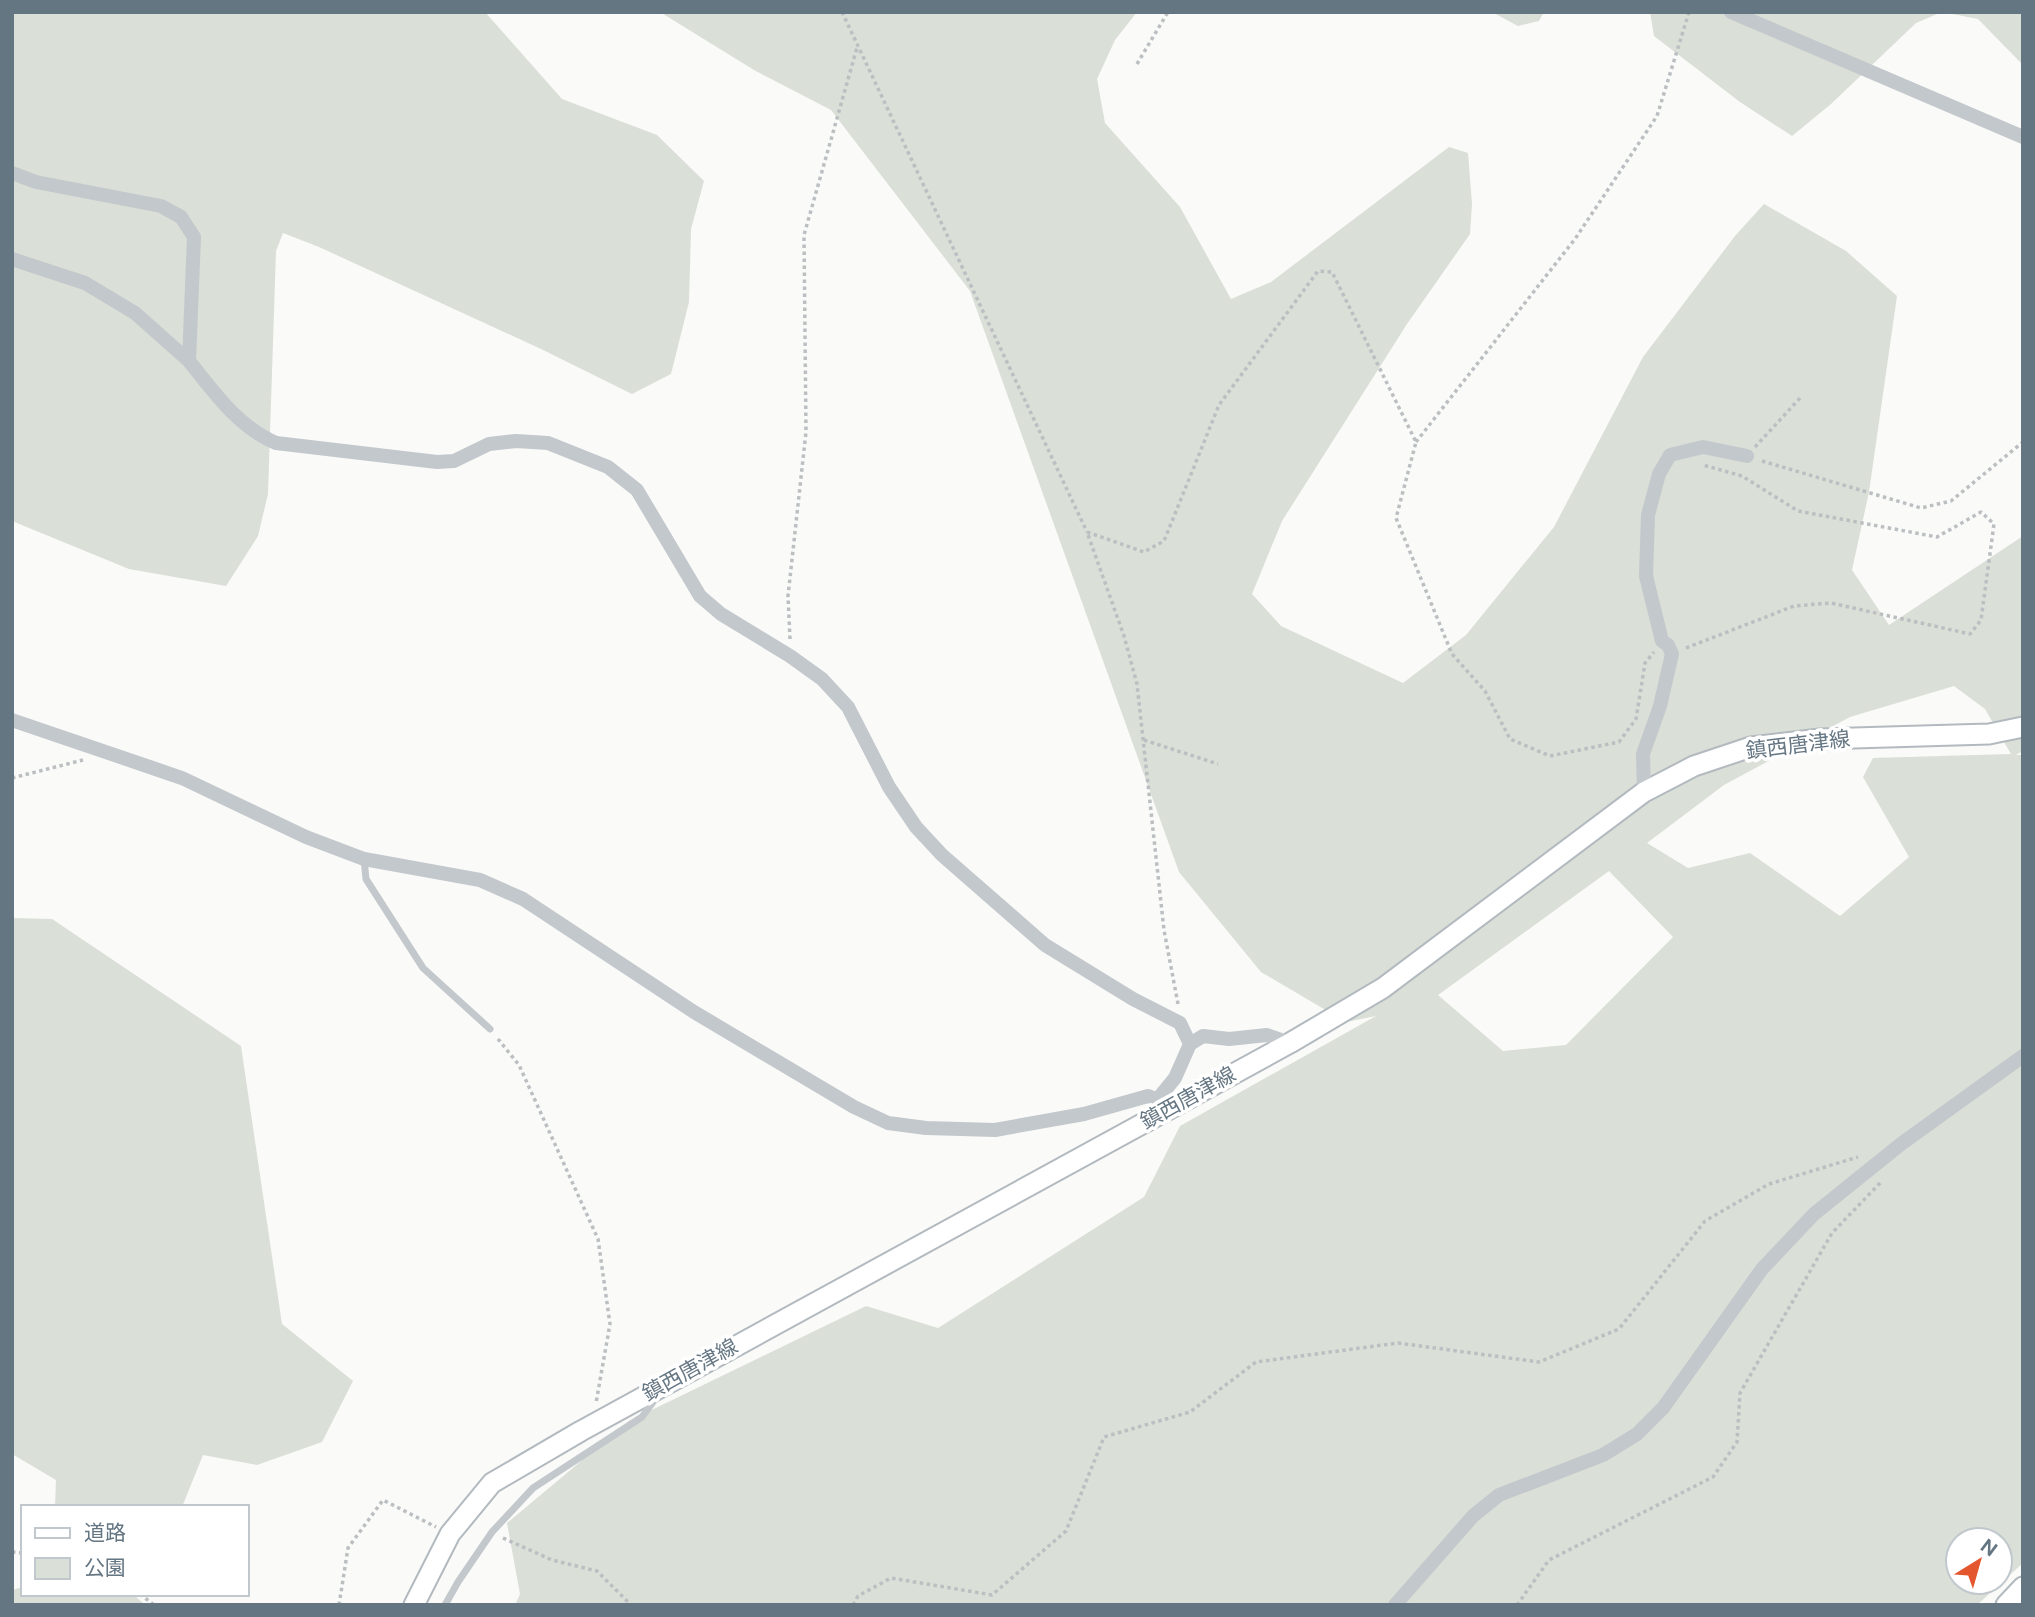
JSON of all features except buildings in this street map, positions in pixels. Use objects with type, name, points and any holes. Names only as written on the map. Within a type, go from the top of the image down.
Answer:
[{"type":"main road","name":"鎮西唐津線","points":[[414,1605],[450,1534],[492,1483],[1160,1106],[1290,1043],[1382,988],[1644,792],[1694,766],[1751,747],[1820,739],[1989,734],[2023,727]]},
{"type":"main road","points":[[2006,1605],[2023,1587]]},
{"type":"street","points":[[1731,12],[2023,137]]},
{"type":"street","points":[[12,173],[36,182],[161,206],[181,217],[194,237],[189,361]]},
{"type":"street","points":[[12,259],[85,283],[135,313],[189,361],[228,409],[257,435],[276,443],[437,462],[454,461],[489,444],[526,441],[548,443],[608,467],[637,490],[700,596],[721,614],[822,679],[848,707],[889,787],[916,827],[942,855],[1045,945],[1133,999],[1180,1023],[1190,1044]]},
{"type":"street","points":[[1644,792],[1643,754],[1660,706],[1672,654],[1668,645],[1662,641],[1646,576],[1648,515],[1659,474],[1670,455],[1703,447],[1747,456]]},
{"type":"street","points":[[12,720],[182,778],[306,837],[364,859],[481,880],[523,899],[694,1012],[854,1107],[888,1123],[926,1128],[995,1130],[1084,1114],[1148,1096],[1160,1106],[1190,1044],[1203,1036],[1229,1039],[1267,1035],[1290,1043]]},
{"type":"street","points":[[1395,1605],[1473,1516],[1499,1495],[1603,1455],[1637,1434],[1663,1408],[1762,1269],[1814,1214],[1901,1144],[2023,1056]]},
{"type":"lane","points":[[364,859],[366,880],[423,968],[489,1029]]},
{"type":"lane","points":[[445,1605],[492,1532],[533,1488],[642,1417],[667,1383]]},
{"type":"path","points":[[842,12],[1087,532],[1124,636],[1137,684],[1164,930],[1180,1023]]},
{"type":"path","points":[[1137,64],[1168,12]]},
{"type":"path","points":[[1662,641],[1645,663],[1636,719],[1619,742],[1550,756],[1510,739],[1485,691],[1452,654],[1396,518],[1416,442],[1575,239],[1657,116],[1689,12]]},
{"type":"path","points":[[790,656],[788,596],[806,432],[804,235],[858,44]]},
{"type":"path","points":[[1087,532],[1144,552],[1164,541],[1219,405],[1318,271],[1332,272],[1416,442]]},
{"type":"path","points":[[1801,397],[1747,456],[1921,508],[1951,501],[2023,442]]},
{"type":"path","points":[[1670,455],[1742,476],[1798,511],[1937,537],[1982,512],[1994,524],[1981,621],[1970,634],[1831,603],[1794,606],[1672,654]]},
{"type":"path","points":[[1144,740],[1218,764]]},
{"type":"path","points":[[12,778],[109,754]]},
{"type":"path","points":[[489,1029],[519,1065],[598,1239],[610,1324],[595,1408],[580,1431]]},
{"type":"path","points":[[853,1605],[858,1596],[891,1578],[992,1595],[1066,1531],[1104,1437],[1190,1412],[1256,1362],[1398,1343],[1539,1363],[1619,1329],[1705,1221],[1769,1184],[1862,1156]]},
{"type":"path","points":[[1517,1605],[1549,1560],[1713,1477],[1737,1442],[1740,1393],[1832,1233],[1883,1180]]},
{"type":"path","points":[[340,1605],[348,1548],[383,1500],[450,1534]]},
{"type":"path","points":[[492,1532],[552,1560],[597,1571],[631,1605]]},
{"type":"green space","points":[[12,12],[485,12],[562,99],[657,135],[704,181],[691,229],[689,302],[671,374],[632,394],[541,349],[283,233],[276,251],[268,494],[258,536],[226,586],[129,569],[12,521]]},
{"type":"green space","points":[[660,12],[1137,12],[1115,40],[1097,79],[1105,123],[1180,207],[1231,299],[1271,282],[1449,147],[1468,153],[1472,204],[1470,234],[1407,324],[1282,521],[1252,594],[1281,626],[1403,683],[1466,635],[1554,527],[1643,357],[1735,236],[1764,204],[1846,251],[1897,296],[1869,492],[1852,570],[1889,625],[2023,536],[2023,751],[2016,755],[2023,755],[2023,1563],[2014,1571],[2014,1526],[1944,1526],[1944,1596],[1987,1596],[1977,1605],[515,1605],[520,1594],[507,1523],[629,1421],[866,1306],[938,1328],[1144,1197],[1180,1126],[1376,1016],[1346,1022],[1261,972],[1179,872],[970,291],[831,110],[754,70]],"holes":[[[1954,686],[1985,709],[2011,754],[1873,758],[1863,777],[1909,857],[1840,916],[1750,853],[1688,868],[1647,843],[1724,785],[1850,717]],[[1609,871],[1673,937],[1566,1045],[1503,1051],[1438,995]]]},
{"type":"green space","points":[[1492,12],[1544,12],[1539,21],[1518,26]]},
{"type":"green space","points":[[1650,12],[1942,12],[1916,23],[1831,104],[1792,136],[1740,102],[1654,36]]},
{"type":"green space","points":[[1942,12],[2023,12],[2023,65],[1978,19]]},
{"type":"green space","points":[[12,918],[52,919],[241,1046],[282,1324],[353,1381],[322,1442],[257,1465],[203,1455],[183,1505],[55,1505],[56,1480],[12,1454]]},
{"type":"green space","points":[[21,1588],[21,1596],[135,1596],[145,1605],[12,1605],[12,1590]]}]
